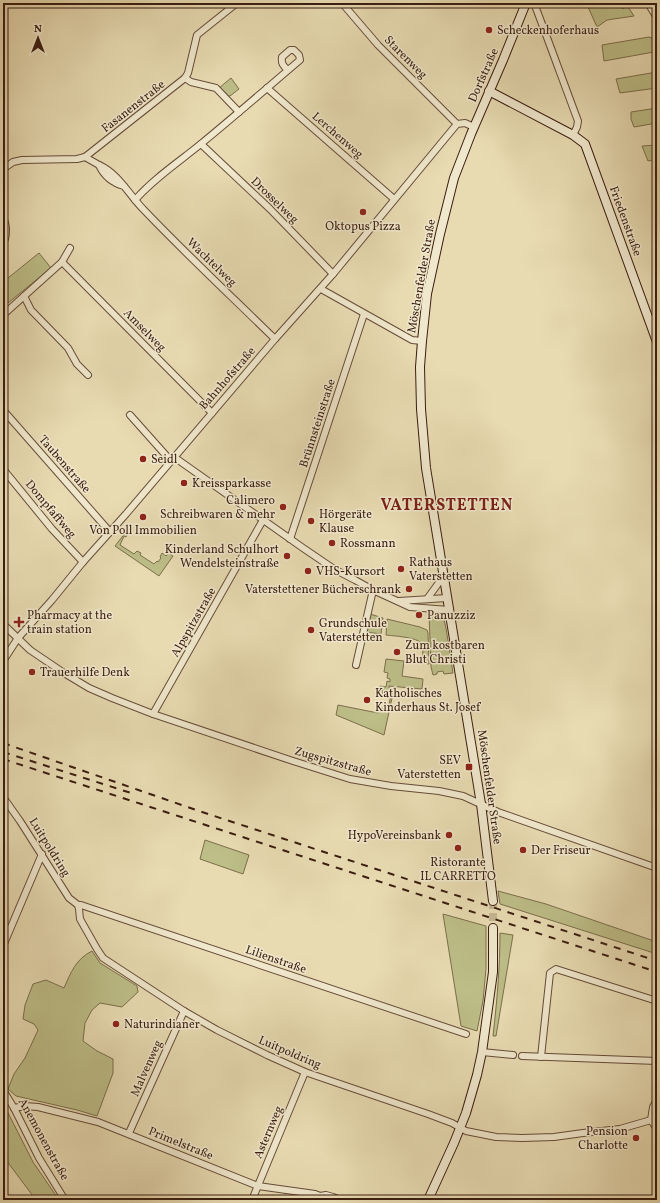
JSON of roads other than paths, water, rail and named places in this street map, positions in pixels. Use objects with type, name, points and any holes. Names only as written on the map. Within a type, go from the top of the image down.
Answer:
[{"type":"street","points":[[237,3],[197,35],[188,73],[185,78],[191,82],[216,88],[239,112]]},
{"type":"street","name":"Starenweg","points":[[342,3],[378,45],[457,124]]},
{"type":"street","name":"Dorfstraße","points":[[472,130],[526,3]]},
{"type":"street","points":[[534,3],[578,121],[573,135]]},
{"type":"street","points":[[648,3],[657,18]]},
{"type":"street","points":[[135,200],[158,178],[201,144],[288,70]]},
{"type":"street","name":"Fasanenstraße","points":[[85,157],[185,78]]},
{"type":"street","name":"Lerchenweg","points":[[268,88],[394,199]]},
{"type":"street","name":"Friedenstraße","points":[[489,91],[573,135],[585,144],[655,329],[657,342]]},
{"type":"street","points":[[457,124],[465,123],[472,130]]},
{"type":"street","name":"Bahnhofstraße","points":[[3,661],[18,638],[275,339],[333,274],[457,124]]},
{"type":"street","name":"Möschenfelder Straße","points":[[472,130],[454,178],[440,234],[428,294],[420,367],[421,409],[426,468],[481,804],[493,901]]},
{"type":"street","name":"Drosselweg","points":[[201,144],[270,209],[333,274]]},
{"type":"street","points":[[3,169],[13,162],[22,160],[77,159],[85,157]]},
{"type":"street","name":"Wachtelweg","points":[[85,157],[105,168],[119,180],[135,200],[275,339]]},
{"type":"street","points":[[3,218],[5,222],[5,238],[3,244]]},
{"type":"street","points":[[3,315],[62,262],[70,248]]},
{"type":"street","name":"Amselweg","points":[[62,262],[212,413]]},
{"type":"street","points":[[320,289],[412,340],[422,341]]},
{"type":"street","points":[[24,296],[31,310],[68,348],[77,364],[88,375]]},
{"type":"street","name":"Brünnsteinstraße","points":[[290,539],[364,314]]},
{"type":"street","name":"Taubenstraße","points":[[3,410],[110,532]]},
{"type":"street","points":[[130,415],[172,459],[334,569],[373,590],[410,607],[450,610]]},
{"type":"street","name":"Dompfaffweg","points":[[3,469],[52,529],[83,562]]},
{"type":"street","name":"Alpspitzstraße","points":[[154,714],[263,520]]},
{"type":"street","points":[[427,599],[443,577]]},
{"type":"street","points":[[356,665],[373,590]]},
{"type":"street","points":[[397,601],[448,598]]},
{"type":"street","name":"Zugspitzstraße","points":[[3,624],[30,650],[89,688],[154,714],[330,774],[368,783],[439,791],[462,796],[498,812],[657,868]]},
{"type":"street","name":"Luitpoldring","points":[[3,797],[20,820],[69,898],[78,905],[80,919],[103,958],[216,1030],[306,1072],[428,1114],[460,1127],[466,1131],[496,1137],[554,1137],[620,1129],[651,1120]]},
{"type":"street","points":[[3,946],[42,854]]},
{"type":"street","name":"Lilienstraße","points":[[78,905],[81,904],[466,1034]]},
{"type":"street","points":[[428,1200],[472,1096],[482,1052],[493,972],[494,928]]},
{"type":"street","points":[[541,1056],[550,973],[556,969],[657,1001]]},
{"type":"street","name":"Malvenweg","points":[[129,1133],[184,1011]]},
{"type":"street","points":[[482,1052],[513,1055]]},
{"type":"street","points":[[522,1056],[657,1061]]},
{"type":"street","name":"Asternweg","points":[[252,1200],[306,1072]]},
{"type":"street","name":"Anemonenstraße","points":[[3,1090],[14,1108],[39,1158],[65,1200]]},
{"type":"street","points":[[657,1100],[653,1107],[651,1120],[657,1129]]},
{"type":"street","name":"Primelstraße","points":[[14,1108],[25,1106],[38,1107],[98,1122],[129,1133],[258,1186],[315,1194],[340,1200]]},
{"type":"tunnel","points":[[493,901],[493,928]]},
{"type":"railway","points":[[3,743],[199,811],[657,961]]},
{"type":"railway","points":[[3,752],[131,793]]},
{"type":"railway","points":[[3,759],[657,972]]},
{"type":"place","name":"Scheckenhoferhaus","points":[[489,30]]},
{"type":"place","name":"Oktopus Pizza","points":[[363,212]]},
{"type":"place","name":"Seidl","points":[[143,459]]},
{"type":"place","name":"Kreissparkasse","points":[[184,483]]},
{"type":"place","name":"Calimero Schreibwaren & mehr","points":[[283,507]]},
{"type":"place","name":"Von Poll Immobilien","points":[[143,517]]},
{"type":"place","name":"Hörgeräte Klause","points":[[311,521]]},
{"type":"place","name":"Rossmann","points":[[332,543]]},
{"type":"place","name":"Kinderland Schulhort Wendelsteinstraße","points":[[287,556]]},
{"type":"place","name":"Rathaus Vaterstetten","points":[[401,569]]},
{"type":"place","name":"VHS-Kursort","points":[[308,571]]},
{"type":"place","name":"Vaterstettener Bücherschrank","points":[[409,589]]},
{"type":"place","name":"Panuzziz","points":[[419,615]]},
{"type":"place","name":"Pharmacy at the train station","points":[[19,622]]},
{"type":"place","name":"Grundschule Vaterstetten","points":[[311,630]]},
{"type":"place","name":"Zum kostbaren Blut Christi","points":[[397,652]]},
{"type":"place","name":"Trauerhilfe Denk","points":[[32,672]]},
{"type":"place","name":"Katholisches Kinderhaus St. Josef","points":[[367,700]]},
{"type":"place","name":"SEV Vaterstetten","points":[[469,767]]},
{"type":"place","name":"HypoVereinsbank","points":[[449,835]]},
{"type":"place","name":"Ristorante IL CARRETTO","points":[[458,848]]},
{"type":"place","name":"Der Friseur","points":[[523,850]]},
{"type":"place","name":"Naturindianer","points":[[116,1024]]},
{"type":"place","name":"Pension Charlotte","points":[[636,1138]]},
{"type":"district","name":"VATERSTETTEN","points":[[447,504]]}]
